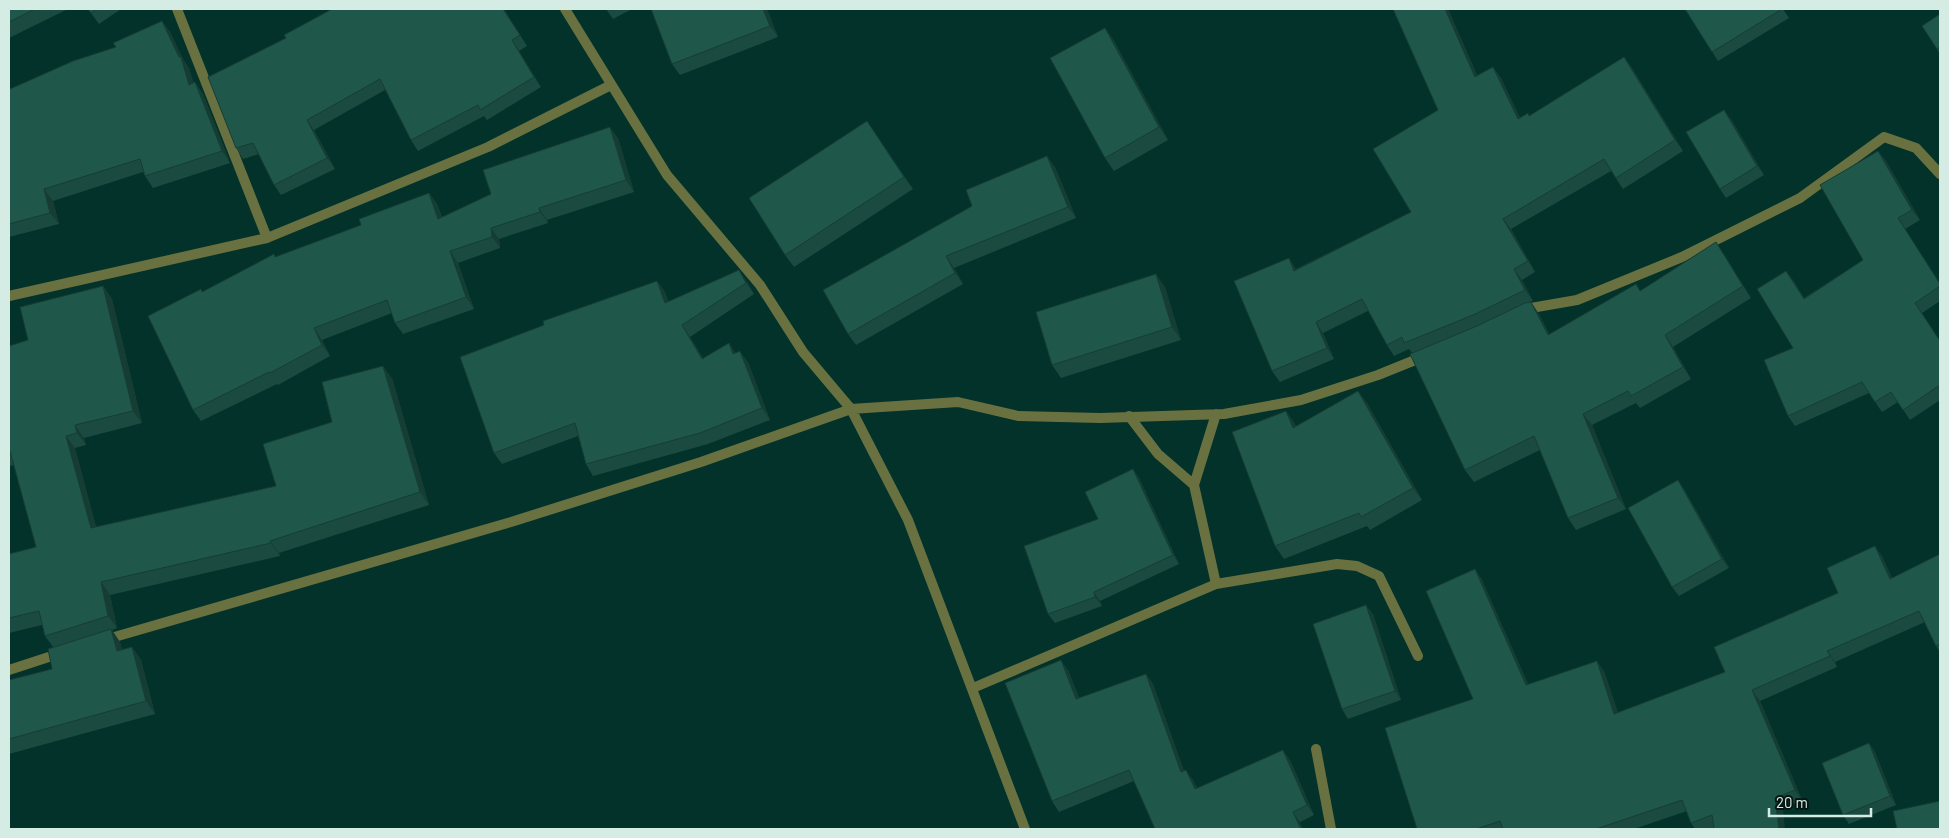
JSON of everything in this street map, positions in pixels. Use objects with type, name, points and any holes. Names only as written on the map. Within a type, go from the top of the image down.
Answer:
[{"type":"street","points":[[177,9],[266,238]]},
{"type":"street","points":[[565,9],[667,175],[760,285],[803,352],[851,409],[908,520],[1025,829]]},
{"type":"street","points":[[9,296],[266,238],[488,146],[611,85]]},
{"type":"street","points":[[1515,316],[1530,308],[1577,300],[1682,257],[1800,198],[1884,137],[1916,148],[1940,174]]},
{"type":"street","points":[[98,642],[511,522],[702,462],[851,409],[958,402],[1018,416],[1100,418],[1216,414],[1301,400],[1378,375],[1430,354]]},
{"type":"street","points":[[1216,414],[1194,484],[1216,584]]},
{"type":"street","points":[[1128,416],[1158,454],[1194,484]]},
{"type":"street","points":[[973,688],[1216,584],[1337,564],[1357,566],[1379,576],[1418,656]]},
{"type":"street","points":[[9,670],[71,650]]},
{"type":"street","points":[[1316,749],[1331,829]]},
{"type":"building","points":[[9,9],[35,9],[9,22]]},
{"type":"building","points":[[88,9],[96,9],[91,13]]},
{"type":"building","points":[[332,9],[503,9],[520,35],[512,40],[534,77],[480,110],[478,105],[411,140],[380,79],[307,120],[327,158],[274,185],[253,143],[236,148],[208,77],[286,38],[284,35]]},
{"type":"building","points":[[651,9],[763,9],[770,26],[672,64]]},
{"type":"building","points":[[1393,9],[1445,9],[1475,77],[1493,67],[1518,119],[1528,113],[1529,116],[1624,57],[1675,140],[1616,178],[1604,159],[1503,219],[1528,261],[1514,269],[1525,290],[1473,315],[1404,343],[1402,337],[1387,345],[1362,299],[1316,322],[1327,348],[1272,371],[1234,281],[1289,258],[1294,271],[1411,212],[1373,149],[1438,110]]},
{"type":"building","points":[[1685,9],[1782,9],[1712,52]]},
{"type":"building","points":[[1940,14],[1940,47],[1937,49],[1922,26]]},
{"type":"building","points":[[162,21],[179,57],[181,57],[189,85],[195,82],[222,151],[145,176],[140,159],[44,189],[50,213],[9,224],[9,87],[10,89],[73,61],[116,47],[113,43]]},
{"type":"building","points":[[1105,28],[1159,127],[1105,158],[1050,58]]},
{"type":"building","points":[[1724,110],[1757,166],[1720,189],[1686,132]]},
{"type":"building","points":[[867,121],[904,177],[785,255],[749,198]]},
{"type":"building","points":[[610,127],[626,180],[539,208],[540,212],[491,228],[492,237],[450,251],[466,297],[395,323],[387,300],[314,328],[322,345],[270,373],[193,410],[148,316],[201,289],[202,292],[274,254],[275,257],[361,225],[359,219],[429,193],[438,219],[491,194],[483,170]]},
{"type":"building","points":[[1878,151],[1912,210],[1898,218],[1940,284],[1940,286],[1915,303],[1940,341],[1940,385],[1903,410],[1891,392],[1875,402],[1862,382],[1788,416],[1764,360],[1793,348],[1757,289],[1786,271],[1804,299],[1863,260],[1820,185]]},
{"type":"building","points":[[1047,156],[1068,207],[946,256],[955,273],[848,334],[823,290],[972,206],[966,190]]},
{"type":"building","points":[[1716,242],[1743,286],[1665,335],[1683,367],[1631,396],[1628,391],[1583,414],[1618,498],[1568,518],[1534,436],[1465,470],[1410,354],[1531,302],[1548,335],[1636,284],[1640,291]]},
{"type":"building","points":[[739,270],[746,283],[682,325],[702,359],[729,343],[733,354],[740,351],[762,408],[700,433],[586,464],[575,423],[494,453],[460,357],[544,325],[543,321],[657,281],[665,303]]},
{"type":"building","points":[[1156,274],[1172,327],[1052,365],[1036,312]]},
{"type":"building","points":[[103,286],[133,411],[75,425],[77,433],[66,436],[91,528],[276,486],[263,444],[332,422],[322,382],[383,366],[420,492],[270,541],[271,543],[101,582],[108,616],[45,636],[39,611],[9,618],[9,554],[36,547],[9,451],[9,346],[28,340],[20,307]]},
{"type":"building","points":[[1358,391],[1413,488],[1361,517],[1359,513],[1275,546],[1232,432],[1286,411],[1293,428]]},
{"type":"building","points":[[1133,469],[1173,555],[1094,592],[1095,597],[1048,614],[1024,546],[1098,519],[1085,492]]},
{"type":"building","points":[[1678,480],[1722,559],[1672,587],[1628,508]]},
{"type":"building","points":[[1875,546],[1890,579],[1940,554],[1940,644],[1936,646],[1919,611],[1827,651],[1830,656],[1752,690],[1795,790],[1775,798],[1779,829],[1714,829],[1712,815],[1691,823],[1682,800],[1596,829],[1503,829],[1500,821],[1476,829],[1417,829],[1385,728],[1473,699],[1426,591],[1475,569],[1526,685],[1597,661],[1614,714],[1725,672],[1714,647],[1838,593],[1827,568]]},
{"type":"building","points":[[1366,605],[1395,691],[1342,709],[1313,624]]},
{"type":"building","points":[[111,629],[117,651],[132,647],[146,701],[9,739],[9,680],[52,669],[48,649]]},
{"type":"building","points":[[1061,660],[1076,699],[1146,674],[1181,772],[1186,770],[1195,789],[1283,750],[1307,805],[1293,812],[1301,829],[1155,829],[1129,770],[1052,801],[1005,683]]},
{"type":"building","points":[[1869,743],[1890,796],[1843,815],[1822,763]]},
{"type":"building","points":[[1940,801],[1940,829],[1897,829],[1893,811]]}]
